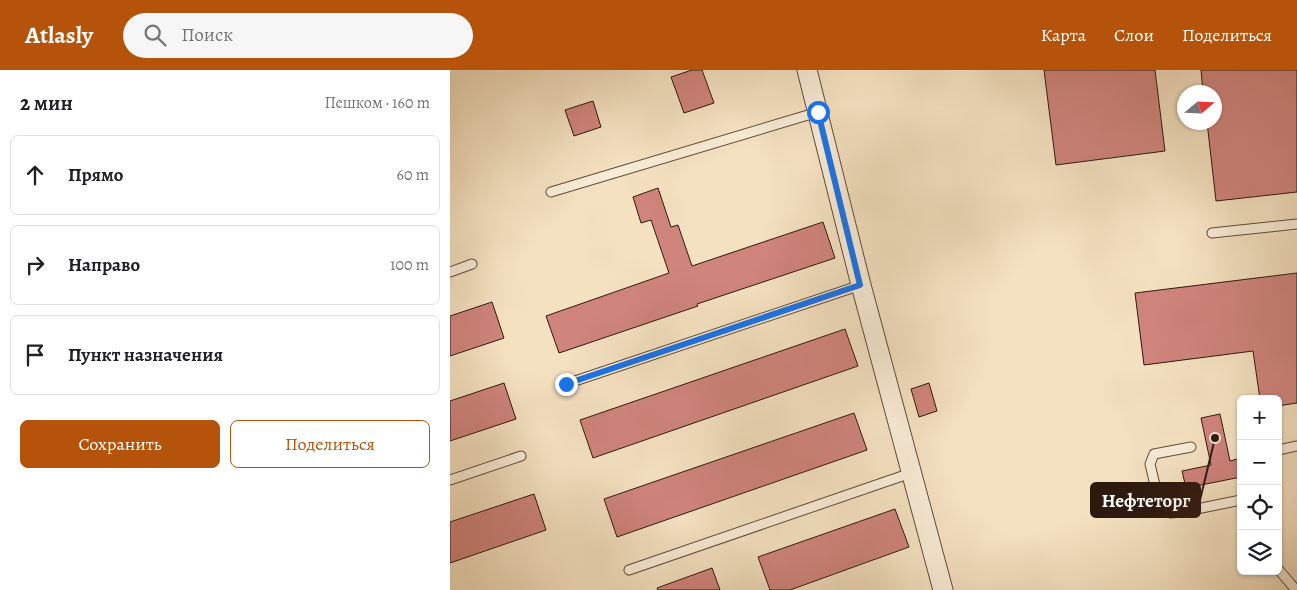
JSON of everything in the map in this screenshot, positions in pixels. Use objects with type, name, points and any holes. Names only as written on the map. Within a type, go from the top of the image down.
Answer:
[{"type":"street","points":[[808,70],[860,285],[943,590]]},
{"type":"lane","points":[[551,192],[818,112]]},
{"type":"lane","points":[[1212,233],[1297,224]]},
{"type":"lane","points":[[450,272],[472,264]]},
{"type":"lane","points":[[566,384],[860,285]]},
{"type":"lane","points":[[1282,449],[1297,446]]},
{"type":"lane","points":[[1191,447],[1154,454],[1150,464],[1160,506],[1171,513],[1237,501]]},
{"type":"lane","points":[[450,480],[521,456]]},
{"type":"lane","points":[[629,570],[911,473]]},
{"type":"lane","points":[[1282,574],[1296,590]]},
{"type":"building","points":[[692,70],[702,70],[714,103],[684,113],[671,77]]},
{"type":"building","points":[[1044,70],[1155,70],[1165,151],[1056,165]]},
{"type":"building","points":[[1201,70],[1297,70],[1297,192],[1216,201],[1208,130],[1222,130],[1222,85],[1202,85]]},
{"type":"building","points":[[593,101],[601,127],[574,136],[565,110]]},
{"type":"building","points":[[658,188],[671,227],[678,225],[692,266],[823,222],[835,258],[559,353],[546,316],[669,273],[651,220],[641,223],[633,197]]},
{"type":"building","points":[[1297,273],[1297,403],[1282,405],[1282,395],[1259,395],[1253,351],[1144,365],[1135,293]]},
{"type":"building","points":[[492,302],[504,338],[450,356],[450,316]]},
{"type":"building","points":[[845,329],[858,366],[593,458],[580,420]]},
{"type":"building","points":[[504,383],[516,419],[450,441],[450,401]]},
{"type":"building","points":[[929,383],[937,411],[919,417],[911,389]]},
{"type":"building","points":[[854,413],[867,450],[617,537],[604,499]]},
{"type":"building","points":[[1220,414],[1230,461],[1237,459],[1237,478],[1186,488],[1182,471],[1211,465],[1201,418]]},
{"type":"building","points":[[534,494],[546,530],[450,563],[450,522]]},
{"type":"building","points":[[895,509],[909,547],[790,590],[770,590],[758,557]]},
{"type":"building","points":[[712,568],[720,590],[658,590],[657,588]]},
{"type":"place","name":"Нефтеторг","points":[[1215,438]]},
{"type":"route","points":[[566,384],[860,285],[818,112]]}]
